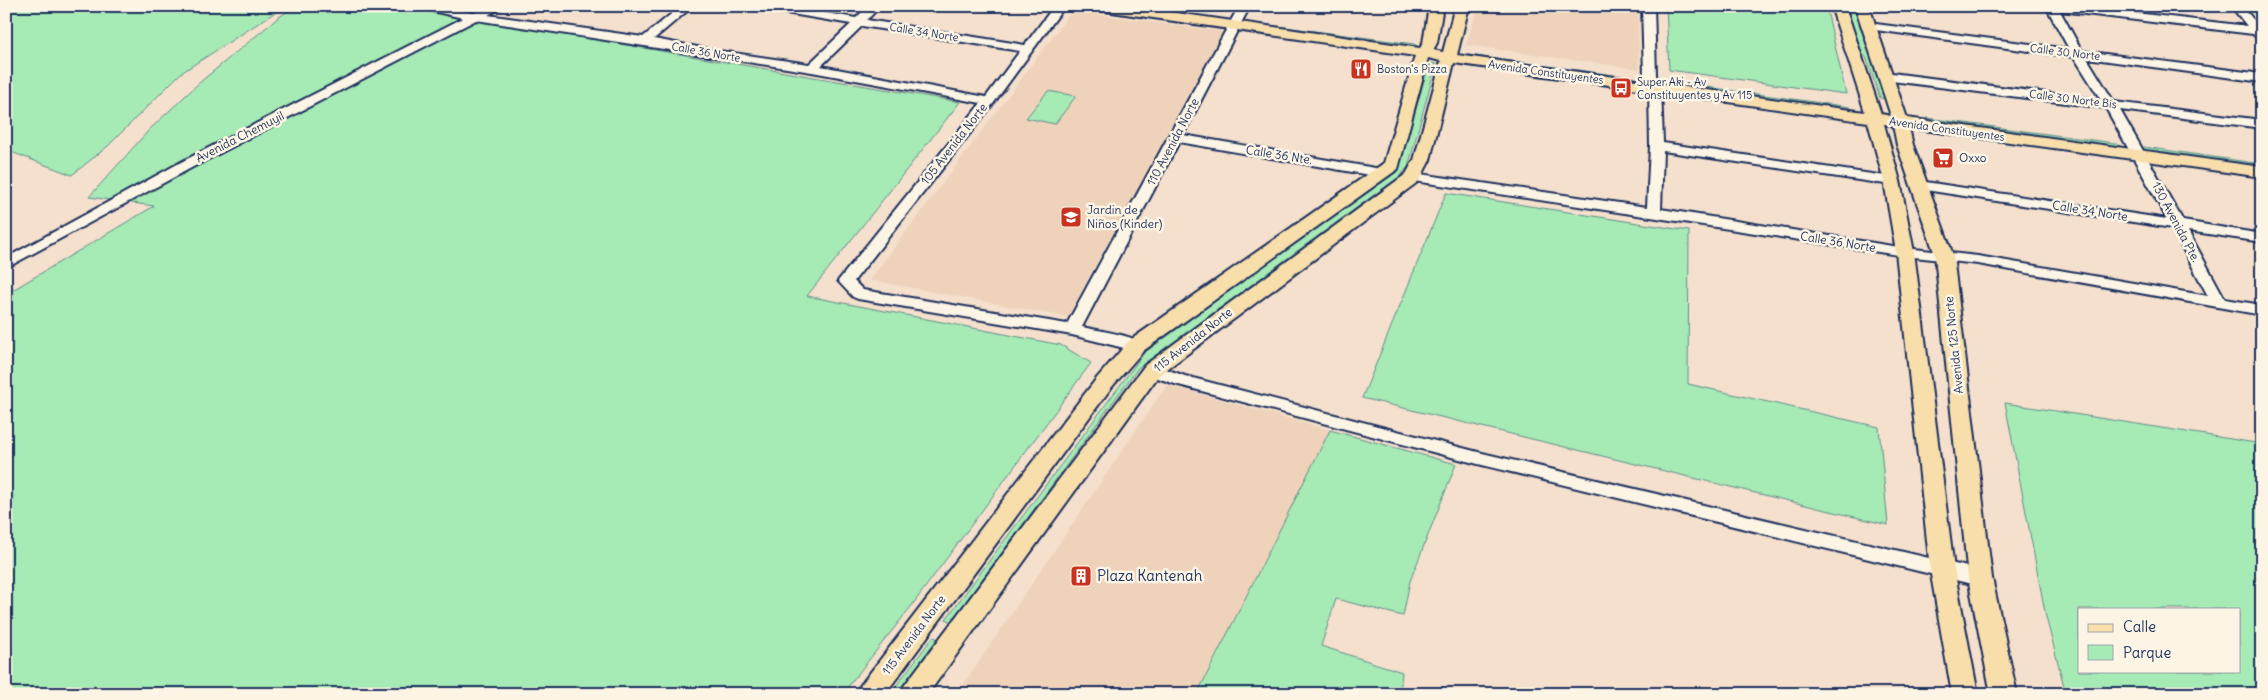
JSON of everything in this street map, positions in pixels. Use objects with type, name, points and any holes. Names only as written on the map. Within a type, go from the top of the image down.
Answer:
[{"type":"main road","name":"Avenida Constituyentes","points":[[1098,6],[1240,16]]},
{"type":"main road","name":"Avenida Constituyentes","points":[[1159,6],[1240,16],[1449,53],[1872,112],[2130,142],[2262,160]]},
{"type":"main road","name":"115 Avenida Norte","points":[[869,694],[1104,383],[1136,346],[1392,165],[1426,48],[1436,6]]},
{"type":"main road","name":"115 Avenida Norte","points":[[913,694],[1152,370],[1413,177],[1422,160],[1462,6]]},
{"type":"main road","points":[[1838,6],[1892,181],[1905,252],[1942,569],[1965,694]]},
{"type":"main road","name":"Avenida 125 Norte","points":[[1862,6],[1919,184],[1944,255],[1980,578],[2004,694]]},
{"type":"main road","name":"Avenida Constituyentes","points":[[1898,115],[2140,156],[2262,172]]},
{"type":"main road","points":[[925,622],[956,635]]},
{"type":"street","name":"Calle 36 Norte","points":[[423,6],[478,17],[812,68],[989,100]]},
{"type":"street","name":"Avenida Chemuyil","points":[[6,264],[188,164],[465,21],[478,17],[498,6]]},
{"type":"street","points":[[645,41],[688,6]]},
{"type":"street","name":"Calle 34 Norte","points":[[762,6],[1027,49]]},
{"type":"street","points":[[812,68],[875,6]]},
{"type":"street","name":"105 Avenida Norte","points":[[1060,6],[989,100],[846,281],[858,294],[1072,330]]},
{"type":"street","points":[[1648,6],[1656,146],[1654,212]]},
{"type":"street","points":[[2050,6],[2260,34]]},
{"type":"street","name":"130 Avenida Pte.","points":[[2050,6],[2108,104],[2127,132],[2130,142],[2140,156],[2220,303]]},
{"type":"street","points":[[2236,6],[2260,34]]},
{"type":"street","name":"110 Avenida Norte","points":[[1072,330],[1240,16]]},
{"type":"street","name":"Calle 30 Norte","points":[[1868,26],[2262,78]]},
{"type":"street","name":"Calle 30 Norte Bis","points":[[1884,76],[2262,124]]},
{"type":"street","name":"Calle 36 Nte.","points":[[1176,138],[1381,173]]},
{"type":"street","points":[[1656,146],[1892,181]]},
{"type":"street","name":"Calle 36 Norte","points":[[1413,177],[1654,212],[1905,252],[1944,255],[2262,310]]},
{"type":"street","name":"Calle 34 Norte","points":[[1919,184],[2262,238]]},
{"type":"street","points":[[1072,330],[1123,341],[1136,346]]},
{"type":"street","points":[[1152,370],[1181,380],[1478,458],[1980,578]]},
{"type":"shaded area","points":[[1479,6],[1638,6],[1639,69],[1466,45]]},
{"type":"shaded area","points":[[1072,11],[1225,32],[1136,197],[1102,253],[1068,317],[870,280]]},
{"type":"shaded area","points":[[1167,385],[1330,430],[1197,694],[957,694]]},
{"type":"green space","points":[[6,6],[285,6],[181,73],[108,146],[72,175],[6,150]]},
{"type":"green space","points":[[296,6],[397,6],[960,102],[807,296],[1061,345],[1091,363],[910,608],[842,694],[6,694],[6,294],[154,206],[89,197],[150,129],[199,83],[279,17]]},
{"type":"green space","points":[[1666,6],[1826,6],[1846,94],[1669,70]]},
{"type":"green space","points":[[1846,6],[1853,6],[1885,99],[1880,98],[1866,57],[1859,52]]},
{"type":"green space","points":[[1246,22],[1414,44],[1417,46],[1410,47]]},
{"type":"green space","points":[[1468,55],[1643,79],[1645,81],[1467,58]]},
{"type":"green space","points":[[1429,63],[1436,64],[1408,167],[1400,176],[1138,368],[951,622],[946,619],[1144,353],[1399,168]]},
{"type":"green space","points":[[1671,82],[1850,107],[1851,111],[1670,85]]},
{"type":"green space","points":[[1048,91],[1076,96],[1055,124],[1026,118]]},
{"type":"green space","points":[[1927,118],[2115,143],[2122,147],[2117,149],[1928,122]]},
{"type":"green space","points":[[2144,147],[2262,164],[2262,169],[2148,153],[2142,150]]},
{"type":"green space","points":[[1446,193],[1689,231],[1688,384],[1879,427],[1888,525],[1362,398]]},
{"type":"green space","points":[[2005,403],[2262,444],[2262,694],[2066,694],[2046,617]]},
{"type":"green space","points":[[1330,430],[1456,464],[1410,581],[1403,616],[1336,599],[1321,646],[1402,672],[1400,694],[1197,694]]},
{"type":"green space","points":[[933,637],[939,639],[898,694],[890,694]]},
{"type":"place","name":"Boston's Pizza","points":[[1361,69]]},
{"type":"place","name":"Super Aki - Av Constituyentes y Av 115","points":[[1621,88]]},
{"type":"place","name":"Oxxo","points":[[1943,158]]},
{"type":"place","name":"Jardin de Niños (Kinder)","points":[[1071,217]]},
{"type":"place","name":"Plaza Kantenah","points":[[1081,576]]}]
